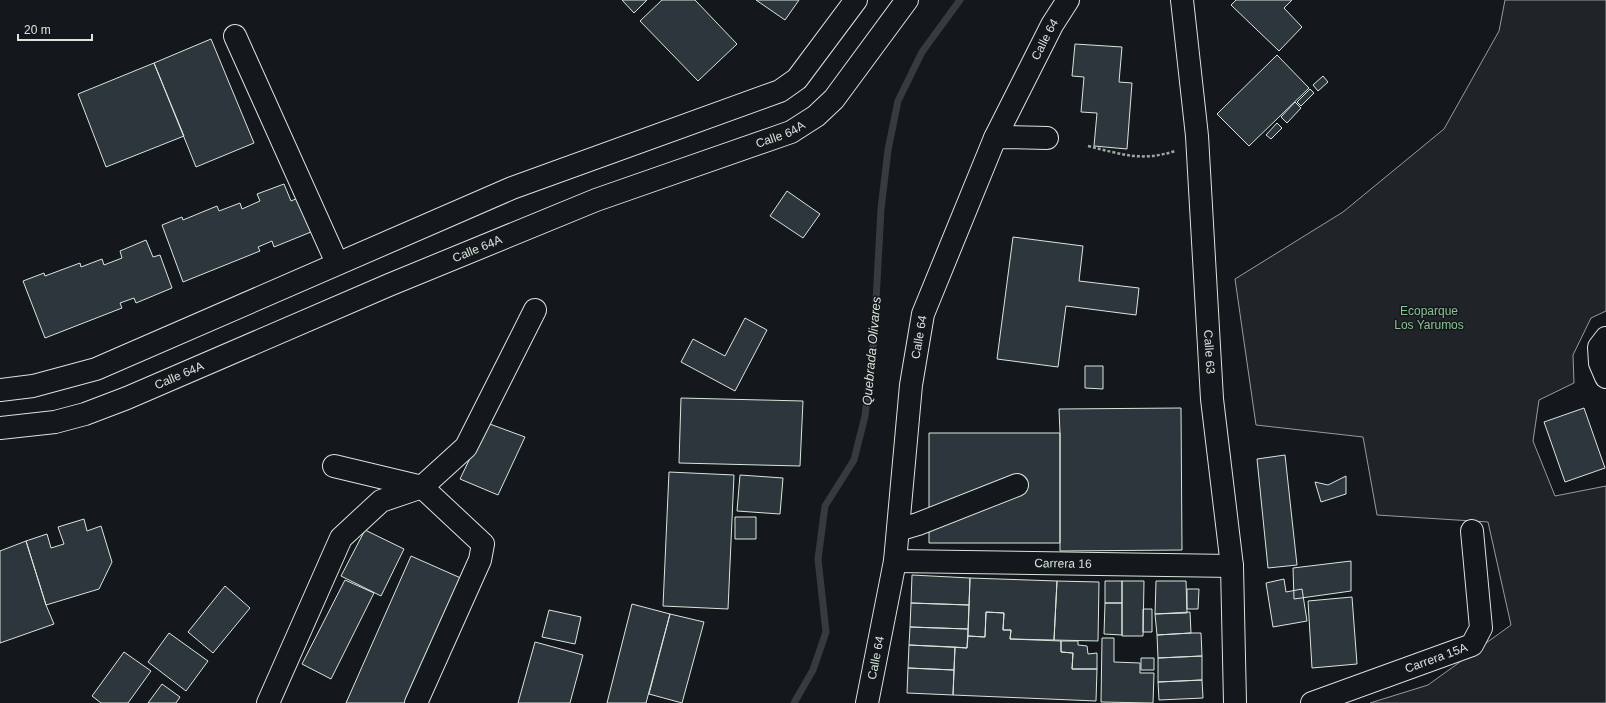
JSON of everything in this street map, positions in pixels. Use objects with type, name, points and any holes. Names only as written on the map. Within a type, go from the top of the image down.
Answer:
[{"type":"street","points":[[0,390],[33,386],[96,369],[512,188],[780,91],[797,79],[856,0]]},
{"type":"street","name":"Calle 64A","points":[[0,428],[55,422],[85,414],[127,398],[389,285],[596,200],[791,132],[816,116],[834,98],[907,0]]},
{"type":"street","name":"Calle 64","points":[[867,703],[895,561],[911,385],[923,314],[996,138],[1052,25],[1068,0]]},
{"type":"street","name":"Calle 63","points":[[1182,0],[1197,136],[1212,399],[1232,566],[1235,703]]},
{"type":"street","points":[[235,36],[337,263]]},
{"type":"street","points":[[996,138],[1003,136],[1047,138]]},
{"type":"street","points":[[268,703],[342,538],[381,501],[422,487],[466,447],[535,310]]},
{"type":"street","points":[[1602,342],[1600,363],[1606,377]]},
{"type":"street","points":[[334,466],[422,487],[483,544],[480,560],[416,703]]},
{"type":"street","points":[[898,530],[918,524],[1017,485]]},
{"type":"street","name":"Carrera 15A","points":[[1312,703],[1472,645],[1481,628],[1472,531]]},
{"type":"street","name":"Carrera 16","points":[[895,561],[1232,566]]},
{"type":"path","points":[[1088,146],[1135,157],[1160,156],[1175,151],[1197,136]]},
{"type":"green space","name":"Ecoparque Los Yarumos","points":[[1505,0],[1606,0],[1606,311],[1591,318],[1573,355],[1574,383],[1539,400],[1533,441],[1555,496],[1606,486],[1606,703],[1370,703],[1428,685],[1511,625],[1488,522],[1377,515],[1363,437],[1256,425],[1235,279],[1343,212],[1444,129],[1499,31]]},
{"type":"building","points":[[622,0],[647,0],[634,13]]},
{"type":"building","points":[[662,0],[695,0],[737,44],[698,81],[640,21]]},
{"type":"building","points":[[756,0],[799,0],[785,20]]},
{"type":"building","points":[[1236,0],[1292,0],[1284,8],[1302,27],[1279,51],[1231,5]]},
{"type":"building","points":[[211,39],[254,143],[196,167],[154,63]]},
{"type":"building","points":[[1075,44],[1122,47],[1119,82],[1132,83],[1127,149],[1094,146],[1097,113],[1081,112],[1084,77],[1072,76]]},
{"type":"building","points":[[1277,55],[1309,88],[1249,146],[1217,114]]},
{"type":"building","points":[[154,63],[184,136],[106,167],[78,94]]},
{"type":"building","points":[[1323,76],[1328,82],[1318,91],[1313,85]]},
{"type":"building","points":[[1310,89],[1314,93],[1301,106],[1297,102]]},
{"type":"building","points":[[1295,102],[1301,108],[1287,123],[1281,117]]},
{"type":"building","points":[[1277,123],[1282,128],[1271,139],[1266,135]]},
{"type":"building","points":[[284,184],[291,201],[298,198],[311,232],[274,247],[272,241],[258,247],[260,251],[183,282],[162,225],[182,217],[183,220],[217,206],[219,211],[240,203],[242,209],[260,201],[257,194]]},
{"type":"building","points":[[787,191],[820,214],[803,238],[770,216]]},
{"type":"building","points":[[1013,237],[1083,246],[1079,281],[1139,288],[1136,315],[1066,306],[1058,367],[997,359]]},
{"type":"building","points":[[146,240],[153,257],[160,255],[172,288],[136,303],[134,298],[120,303],[122,308],[45,338],[23,281],[44,273],[45,276],[80,263],[81,267],[102,259],[104,265],[122,258],[120,251]]},
{"type":"building","points":[[745,318],[767,330],[735,391],[681,362],[693,339],[725,356]]},
{"type":"building","points":[[1085,366],[1103,366],[1103,389],[1085,388]]},
{"type":"building","points":[[681,398],[803,401],[800,466],[679,463]]},
{"type":"building","points":[[1181,408],[1182,550],[1060,551],[1059,409]]},
{"type":"building","points":[[1584,408],[1605,468],[1565,482],[1544,422]]},
{"type":"building","points":[[487,423],[525,437],[498,495],[460,479]]},
{"type":"building","points":[[929,433],[1060,433],[1060,543],[929,543]]},
{"type":"building","points":[[1285,455],[1297,565],[1268,568],[1257,459]]},
{"type":"building","points":[[669,472],[734,475],[728,609],[663,606]]},
{"type":"building","points":[[740,475],[783,478],[780,514],[737,511]]},
{"type":"building","points":[[1346,476],[1346,494],[1321,502],[1315,482],[1328,485]]},
{"type":"building","points":[[735,517],[756,517],[756,539],[735,539]]},
{"type":"building","points":[[84,519],[87,531],[101,526],[112,562],[99,589],[46,605],[26,541],[47,534],[51,548],[64,544],[58,527]]},
{"type":"building","points":[[365,530],[404,549],[381,596],[341,576]]},
{"type":"building","points":[[26,541],[46,605],[54,624],[0,643],[0,551]]},
{"type":"building","points":[[411,556],[463,579],[408,703],[346,703]]},
{"type":"building","points":[[1351,561],[1351,591],[1294,599],[1293,568]]},
{"type":"building","points":[[912,575],[970,578],[969,605],[911,603]]},
{"type":"building","points":[[970,578],[1057,581],[1054,640],[1010,639],[1011,630],[1003,630],[1004,613],[986,612],[985,637],[968,636]]},
{"type":"building","points":[[1284,579],[1286,592],[1302,589],[1307,621],[1273,627],[1266,583]]},
{"type":"building","points":[[345,580],[374,593],[331,679],[302,664]]},
{"type":"building","points":[[1057,581],[1099,582],[1098,641],[1054,640]]},
{"type":"building","points":[[1105,581],[1122,581],[1122,603],[1105,603]]},
{"type":"building","points":[[1122,581],[1144,581],[1143,636],[1122,636]]},
{"type":"building","points":[[1156,581],[1186,581],[1187,613],[1155,614]]},
{"type":"building","points":[[225,586],[250,608],[213,653],[188,632]]},
{"type":"building","points":[[1187,589],[1199,589],[1198,609],[1187,609]]},
{"type":"building","points":[[1352,597],[1357,664],[1312,668],[1308,601]]},
{"type":"building","points":[[911,603],[969,605],[968,629],[910,627]]},
{"type":"building","points":[[1105,603],[1122,603],[1122,635],[1104,634]]},
{"type":"building","points":[[632,604],[670,614],[646,703],[607,703]]},
{"type":"building","points":[[1143,609],[1152,609],[1152,632],[1143,632]]},
{"type":"building","points":[[549,610],[581,617],[575,644],[542,637]]},
{"type":"building","points":[[986,612],[1004,613],[1003,630],[1011,630],[1010,639],[1061,641],[1061,652],[1073,653],[1072,669],[1097,669],[1096,701],[953,695],[955,647],[967,648],[968,636],[985,637]]},
{"type":"building","points":[[1190,612],[1191,633],[1157,635],[1155,614]]},
{"type":"building","points":[[670,614],[704,622],[682,703],[649,694]]},
{"type":"building","points":[[910,627],[968,629],[967,648],[909,645]]},
{"type":"building","points":[[169,633],[208,661],[186,691],[148,662]]},
{"type":"building","points":[[1201,633],[1202,656],[1158,658],[1157,635]]},
{"type":"building","points":[[1102,638],[1114,638],[1114,662],[1140,663],[1140,673],[1154,673],[1153,703],[1101,702]]},
{"type":"building","points":[[1061,641],[1078,641],[1078,645],[1087,646],[1088,654],[1097,653],[1097,669],[1072,669],[1073,653],[1061,652]]},
{"type":"building","points":[[535,642],[583,655],[570,703],[518,703]]},
{"type":"building","points":[[909,645],[955,647],[954,670],[908,668]]},
{"type":"building","points":[[124,652],[151,671],[128,703],[101,703],[92,696]]},
{"type":"building","points":[[1202,656],[1202,680],[1158,682],[1158,658]]},
{"type":"building","points":[[1141,658],[1154,658],[1154,670],[1141,670]]},
{"type":"building","points":[[908,668],[954,670],[953,695],[907,693]]},
{"type":"building","points":[[1202,680],[1203,698],[1159,700],[1158,682]]},
{"type":"building","points":[[162,684],[180,697],[176,703],[148,703]]},
{"type":"waterway","name":"Quebrada Olivares","points":[[794,703],[813,670],[826,632],[818,559],[825,506],[854,460],[865,416],[874,337],[881,209],[888,150],[898,101],[922,52],[960,0]]}]
